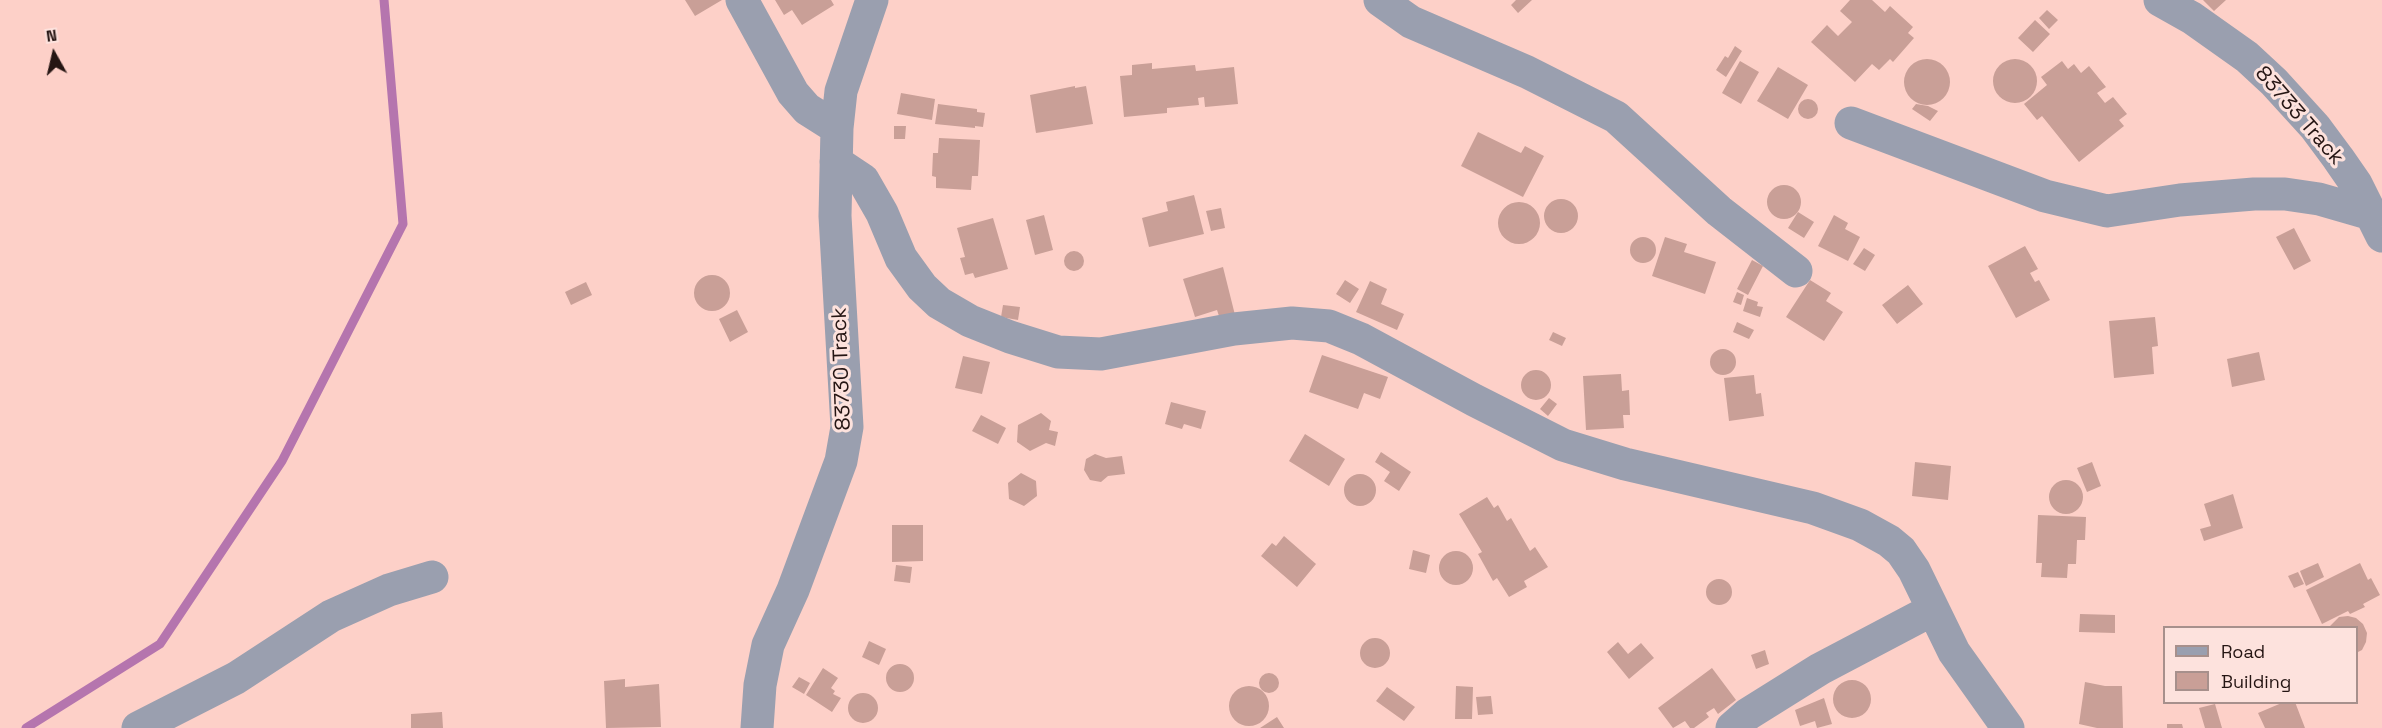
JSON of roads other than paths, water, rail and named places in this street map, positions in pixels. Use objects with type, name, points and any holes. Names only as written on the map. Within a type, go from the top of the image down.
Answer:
[{"type":"street","points":[[742,0],[793,93],[807,109],[837,128]]},
{"type":"street","name":"83730 Track","points":[[757,728],[760,685],[768,645],[793,590],[842,461],[847,427],[835,216],[837,128],[841,91],[872,0]]},
{"type":"street","points":[[1380,0],[1391,10],[1412,22],[1527,72],[1616,117],[1719,211],[1796,271]]},
{"type":"street","name":"83733 Track","points":[[2160,0],[2192,18],[2247,57],[2274,82],[2315,127],[2338,158],[2356,184],[2376,225]]},
{"type":"street","points":[[1851,123],[2045,196],[2107,211],[2199,197],[2285,194],[2319,199],[2376,225]]},
{"type":"street","points":[[836,162],[864,180],[882,213],[901,258],[922,287],[939,303],[970,321],[1010,337],[1058,352],[1101,354],[1234,329],[1292,323],[1329,326],[1361,339],[1563,445],[1625,464],[1813,508],[1860,525],[1889,541],[1901,551],[1914,570],[1954,652],[2008,728]]},
{"type":"street","points":[[138,728],[236,678],[331,616],[389,590],[432,577]]},
{"type":"street","points":[[1732,728],[1748,714],[1820,669],[1932,610]]},
{"type":"waterway","points":[[26,728],[160,644],[282,461],[403,224],[384,0]]}]
